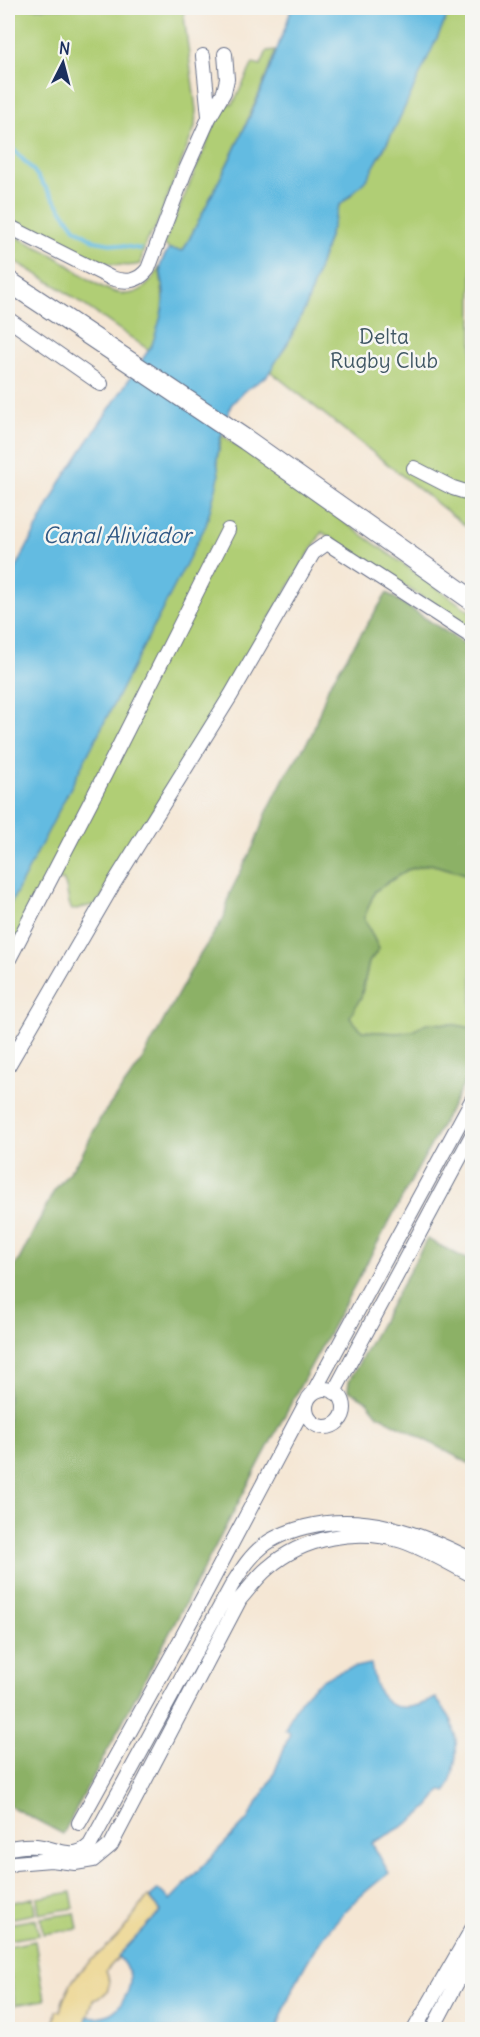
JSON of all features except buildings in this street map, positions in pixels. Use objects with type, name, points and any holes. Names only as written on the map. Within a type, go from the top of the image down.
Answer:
[{"type":"main road","points":[[8,267],[127,352],[472,585]]},
{"type":"main road","points":[[8,281],[127,352]]},
{"type":"main road","points":[[251,436],[472,600]]},
{"type":"street","points":[[8,226],[111,278],[123,282],[139,279],[148,269],[184,174],[225,87],[225,58],[204,61],[209,118]]},
{"type":"street","points":[[8,319],[101,384]]},
{"type":"street","points":[[414,468],[453,488],[472,494]]},
{"type":"street","points":[[8,961],[228,530]]},
{"type":"street","points":[[8,1066],[108,893],[231,694],[313,553],[327,543],[472,637]]},
{"type":"street","points":[[79,1823],[180,1641],[309,1398],[470,1109]]},
{"type":"street","points":[[334,1392],[472,1135]]},
{"type":"street","points":[[325,1389],[334,1392],[340,1398],[344,1409],[342,1415],[334,1425],[322,1427],[311,1422],[307,1416],[309,1398],[325,1389]]},
{"type":"street","points":[[8,1848],[35,1846],[70,1854],[83,1852],[90,1845],[232,1585],[247,1561],[264,1544],[287,1532],[305,1527],[360,1522],[418,1535],[472,1560]]},
{"type":"street","points":[[305,1527],[309,1545]]},
{"type":"street","points":[[8,1866],[14,1863],[51,1860],[75,1863],[93,1860],[111,1845],[240,1599],[274,1563],[289,1553],[321,1540],[351,1535],[376,1536],[403,1542],[472,1575]]},
{"type":"street","points":[[264,1544],[274,1563]]},
{"type":"street","points":[[414,2030],[472,1929]]},
{"type":"street","points":[[432,2030],[472,1954]]},
{"type":"green space","points":[[8,8],[183,8],[196,110],[195,127],[155,229],[146,241],[140,264],[126,266],[109,264],[91,258],[8,218]]},
{"type":"green space","name":"Delta Rugby Club","points":[[451,8],[472,8],[472,531],[270,371],[289,341],[307,304],[339,206],[363,182],[382,153]]},
{"type":"green space","points":[[276,50],[245,127],[183,251],[169,249],[164,244],[224,103],[233,104],[253,63],[261,65],[267,51]]},
{"type":"green space","points":[[8,233],[53,255],[95,283],[122,294],[136,292],[148,284],[159,268],[163,299],[161,321],[149,350],[55,285],[8,257]]},
{"type":"green space","points":[[222,435],[472,613],[472,630],[322,532],[97,904],[72,910],[63,880],[45,882],[8,956],[8,909],[219,477],[217,459]]},
{"type":"green space","points":[[387,593],[472,649],[472,880],[463,873],[430,864],[407,870],[375,891],[364,918],[379,949],[369,962],[361,997],[350,1017],[362,1031],[397,1033],[413,1031],[426,1023],[472,1028],[472,1069],[305,1377],[63,1834],[8,1805],[8,1273],[19,1260],[54,1191],[80,1158],[101,1117],[140,1064],[196,961],[224,918],[230,893],[285,776],[311,736],[329,685]]},
{"type":"green space","points":[[430,864],[463,873],[472,880],[472,1028],[426,1023],[413,1031],[397,1033],[361,1031],[349,1017],[361,997],[369,962],[379,949],[364,918],[375,891],[407,870]]},
{"type":"green space","points":[[427,1239],[472,1262],[472,1465],[378,1415],[367,1401],[348,1390],[349,1381]]},
{"type":"green space","points":[[71,1892],[74,1908],[39,1914],[37,1898]]},
{"type":"green space","points":[[33,1898],[35,1914],[8,1919],[8,1903]]},
{"type":"green space","points":[[75,1913],[78,1929],[43,1934],[41,1918]]},
{"type":"green space","points":[[36,1919],[39,1935],[8,1940],[8,1924]]},
{"type":"green space","points":[[35,1941],[45,2000],[15,2005],[8,1946]]},
{"type":"sand","points":[[148,1896],[161,1911],[106,1971],[109,1981],[108,1989],[103,1996],[93,2000],[85,2029],[60,2029],[60,2026],[53,2030],[56,2011],[60,2011],[68,1988],[74,1979],[118,1936]]},
{"type":"water","name":"Canal Aliviador","points":[[291,8],[451,8],[395,128],[367,179],[339,206],[307,304],[289,341],[267,376],[243,392],[231,405],[220,440],[217,459],[219,477],[206,525],[8,909],[8,584],[60,483],[152,345],[164,300],[160,271],[164,256],[169,249],[183,251],[208,203],[255,105]]},
{"type":"water","points":[[371,1664],[378,1691],[391,1705],[410,1707],[436,1698],[451,1719],[456,1740],[456,1758],[452,1775],[446,1792],[441,1790],[419,1815],[372,1843],[389,1873],[350,1906],[320,1942],[296,1982],[277,2029],[85,2029],[87,2017],[102,2016],[113,2012],[125,1998],[130,1974],[118,1956],[161,1911],[150,1898],[158,1889],[170,1900],[247,1820],[272,1779],[290,1733],[285,1730],[299,1703],[308,1692],[329,1677],[341,1671]]},
{"type":"waterway","points":[[8,144],[33,170],[75,228],[95,241],[140,249]]}]
